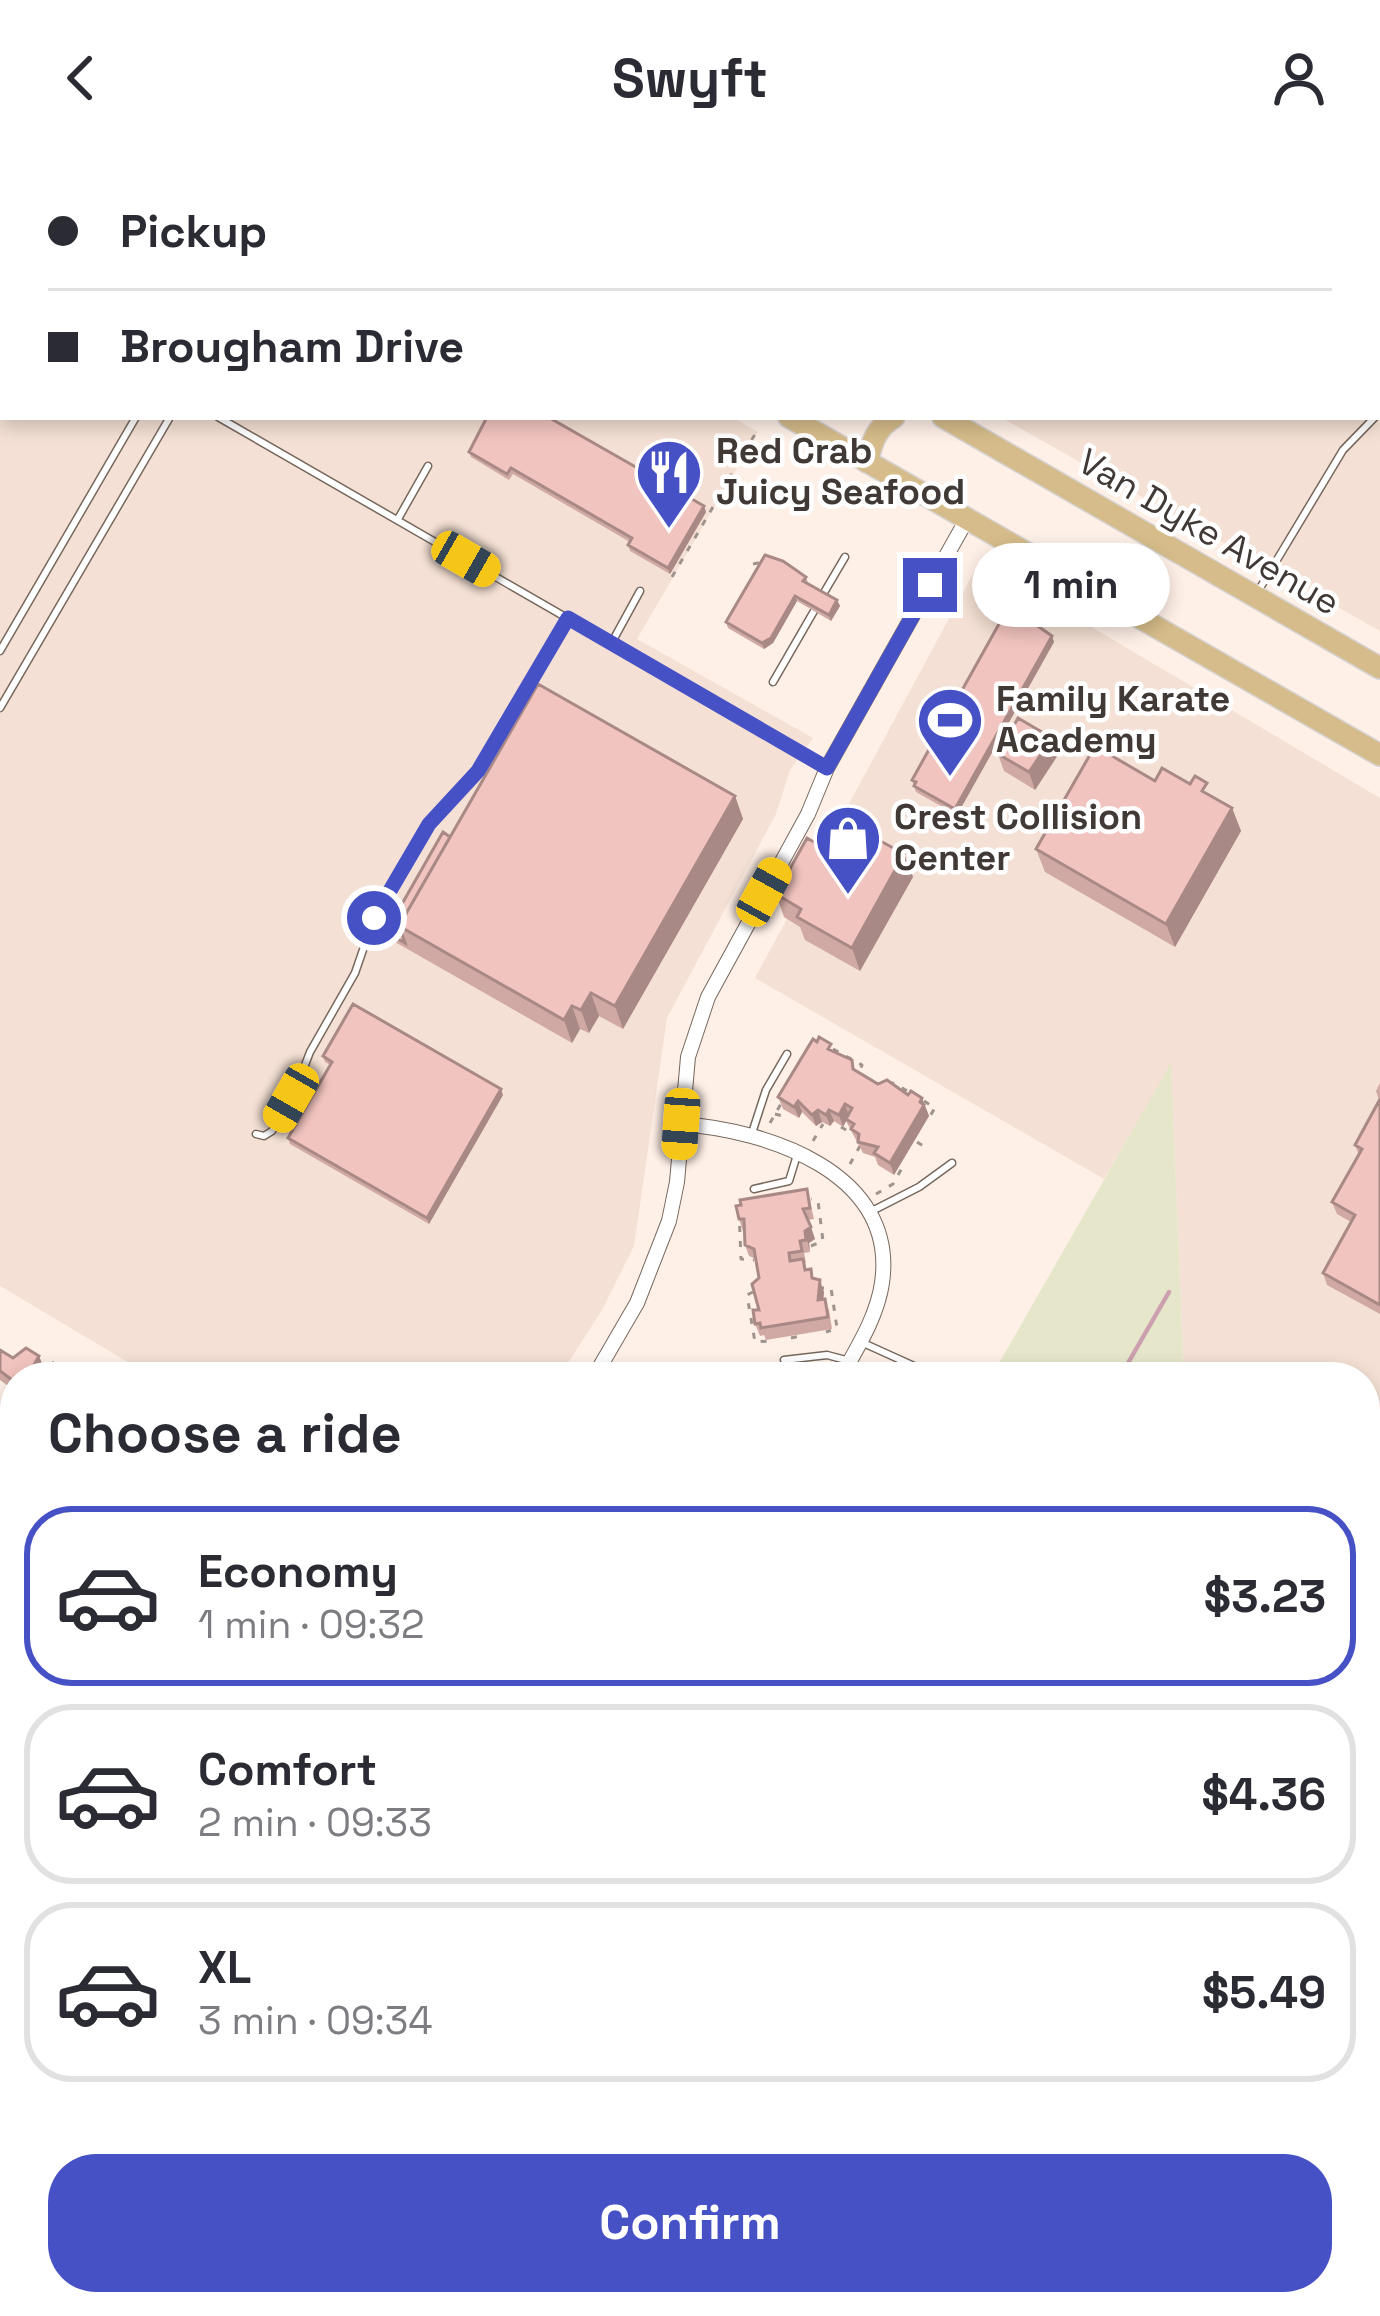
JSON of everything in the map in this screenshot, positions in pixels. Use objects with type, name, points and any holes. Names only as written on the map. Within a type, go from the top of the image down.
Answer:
[{"type":"main road","points":[[794,420],[1380,755]]},
{"type":"main road","points":[[867,462],[874,436],[889,420]]},
{"type":"main road","name":"Van Dyke Avenue","points":[[948,420],[1380,668]]},
{"type":"street","points":[[603,1362],[657,1257],[677,1182],[688,1057],[708,998],[808,814],[827,768],[967,519]]},
{"type":"street","points":[[681,1124],[751,1134],[799,1153],[841,1178],[868,1214],[880,1246],[882,1283],[849,1362]]},
{"type":"lane","points":[[0,651],[134,420]]},
{"type":"lane","points":[[0,709],[168,420]]},
{"type":"lane","points":[[223,420],[827,768]]},
{"type":"lane","points":[[1255,596],[1343,450],[1371,420]]},
{"type":"lane","points":[[398,519],[428,466]]},
{"type":"lane","points":[[822,596],[845,556]]},
{"type":"lane","points":[[611,644],[640,591]]},
{"type":"lane","points":[[773,682],[814,611]]},
{"type":"lane","points":[[256,1134],[272,1131],[295,1091],[310,1052],[356,973],[374,918],[429,824],[478,771],[568,618]]},
{"type":"lane","points":[[751,1134],[763,1097],[787,1054]]},
{"type":"lane","points":[[754,1189],[789,1181],[799,1153]]},
{"type":"lane","points":[[868,1214],[952,1163]]},
{"type":"lane","points":[[860,1341],[906,1362]]},
{"type":"lane","points":[[784,1360],[827,1354],[849,1362]]},
{"type":"path","points":[[729,479],[758,429]]},
{"type":"path","points":[[672,577],[720,495]]},
{"type":"path","points":[[753,564],[767,560]]},
{"type":"path","points":[[820,1042],[862,1065],[857,1076]]},
{"type":"path","points":[[885,1093],[893,1083],[935,1108],[929,1117]]},
{"type":"path","points":[[770,1123],[783,1101]]},
{"type":"path","points":[[776,1114],[783,1116],[787,1111]]},
{"type":"path","points":[[846,1130],[853,1118]]},
{"type":"path","points":[[812,1142],[824,1123]]},
{"type":"path","points":[[917,1142],[928,1149]]},
{"type":"path","points":[[849,1165],[861,1144]]},
{"type":"path","points":[[876,1194],[902,1168]]},
{"type":"path","points":[[889,1174],[895,1179]]},
{"type":"path","points":[[805,1200],[815,1199],[823,1243],[809,1246]]},
{"type":"path","points":[[747,1210],[736,1213],[741,1259],[754,1260]]},
{"type":"path","points":[[816,1288],[831,1286],[836,1330],[826,1332]]},
{"type":"path","points":[[759,1291],[747,1295],[755,1342],[770,1341]]},
{"type":"path","points":[[795,1336],[798,1351]]},
{"type":"shaded area","points":[[0,420],[737,420],[758,432],[637,639],[813,738],[790,770],[776,814],[667,1018],[634,1246],[569,1362],[128,1362],[0,1286]]},
{"type":"shaded area","points":[[1005,420],[1380,420],[1380,631]]},
{"type":"shaded area","points":[[980,561],[1380,798],[1380,1362],[1183,1362],[1171,1066],[1104,1179],[755,978]]},
{"type":"green space","points":[[1171,1063],[1183,1362],[1000,1362]]},
{"type":"building","points":[[485,420],[553,420],[704,506],[668,568],[628,545],[632,538],[511,468],[507,474],[469,452]]},
{"type":"building","points":[[765,555],[783,561],[806,577],[803,581],[837,600],[829,615],[795,596],[771,638],[762,643],[726,622]]},
{"type":"building","points":[[1009,606],[1052,636],[955,809],[914,786],[912,780]]},
{"type":"building","points":[[538,684],[735,796],[615,1006],[591,993],[581,1010],[572,1006],[564,1020],[399,926]]},
{"type":"building","points":[[1018,718],[1052,738],[1029,772],[998,754]]},
{"type":"building","points":[[1095,746],[1155,781],[1162,768],[1190,784],[1195,776],[1207,783],[1202,791],[1232,808],[1166,924],[1036,849]]},
{"type":"building","name":"Crest Collision Center","points":[[848,823],[904,854],[852,948],[797,917],[801,909],[776,894],[807,838],[831,852]]},
{"type":"building","points":[[443,832],[450,837],[399,926],[405,943],[386,932]]},
{"type":"building","points":[[353,1004],[501,1089],[427,1218],[288,1138],[332,1062],[323,1056]]},
{"type":"building","points":[[819,1037],[831,1044],[828,1049],[852,1060],[853,1069],[878,1084],[887,1080],[908,1095],[911,1091],[922,1098],[924,1105],[890,1163],[874,1153],[878,1147],[858,1142],[859,1134],[851,1129],[854,1124],[846,1119],[852,1108],[845,1104],[839,1115],[818,1110],[812,1115],[798,1101],[794,1107],[778,1097],[813,1039],[817,1042]]},
{"type":"building","points":[[1380,1099],[1380,1305],[1323,1273],[1355,1215],[1332,1202],[1362,1149],[1355,1145]]},
{"type":"building","points":[[807,1189],[810,1208],[803,1209],[811,1227],[805,1231],[806,1240],[800,1241],[802,1251],[789,1253],[790,1261],[803,1259],[805,1270],[811,1269],[812,1278],[820,1280],[818,1300],[825,1299],[828,1317],[761,1328],[760,1323],[755,1324],[753,1310],[759,1310],[752,1284],[759,1278],[754,1249],[745,1245],[744,1219],[739,1219],[736,1206],[741,1205],[740,1200]]},
{"type":"building","points":[[26,1348],[39,1356],[36,1362],[0,1362],[0,1350],[13,1358]]},
{"type":"waterway","points":[[1129,1362],[1169,1292]]},
{"type":"place","name":"Red Crab Juicy Seafood","points":[[669,531]]},
{"type":"place","name":"Family Karate Academy","points":[[950,779]]},
{"type":"place","name":"Crest Collision Center","points":[[848,897]]},
{"type":"route","points":[[374,918],[429,824],[478,771],[568,618],[827,768],[930,585]]}]
